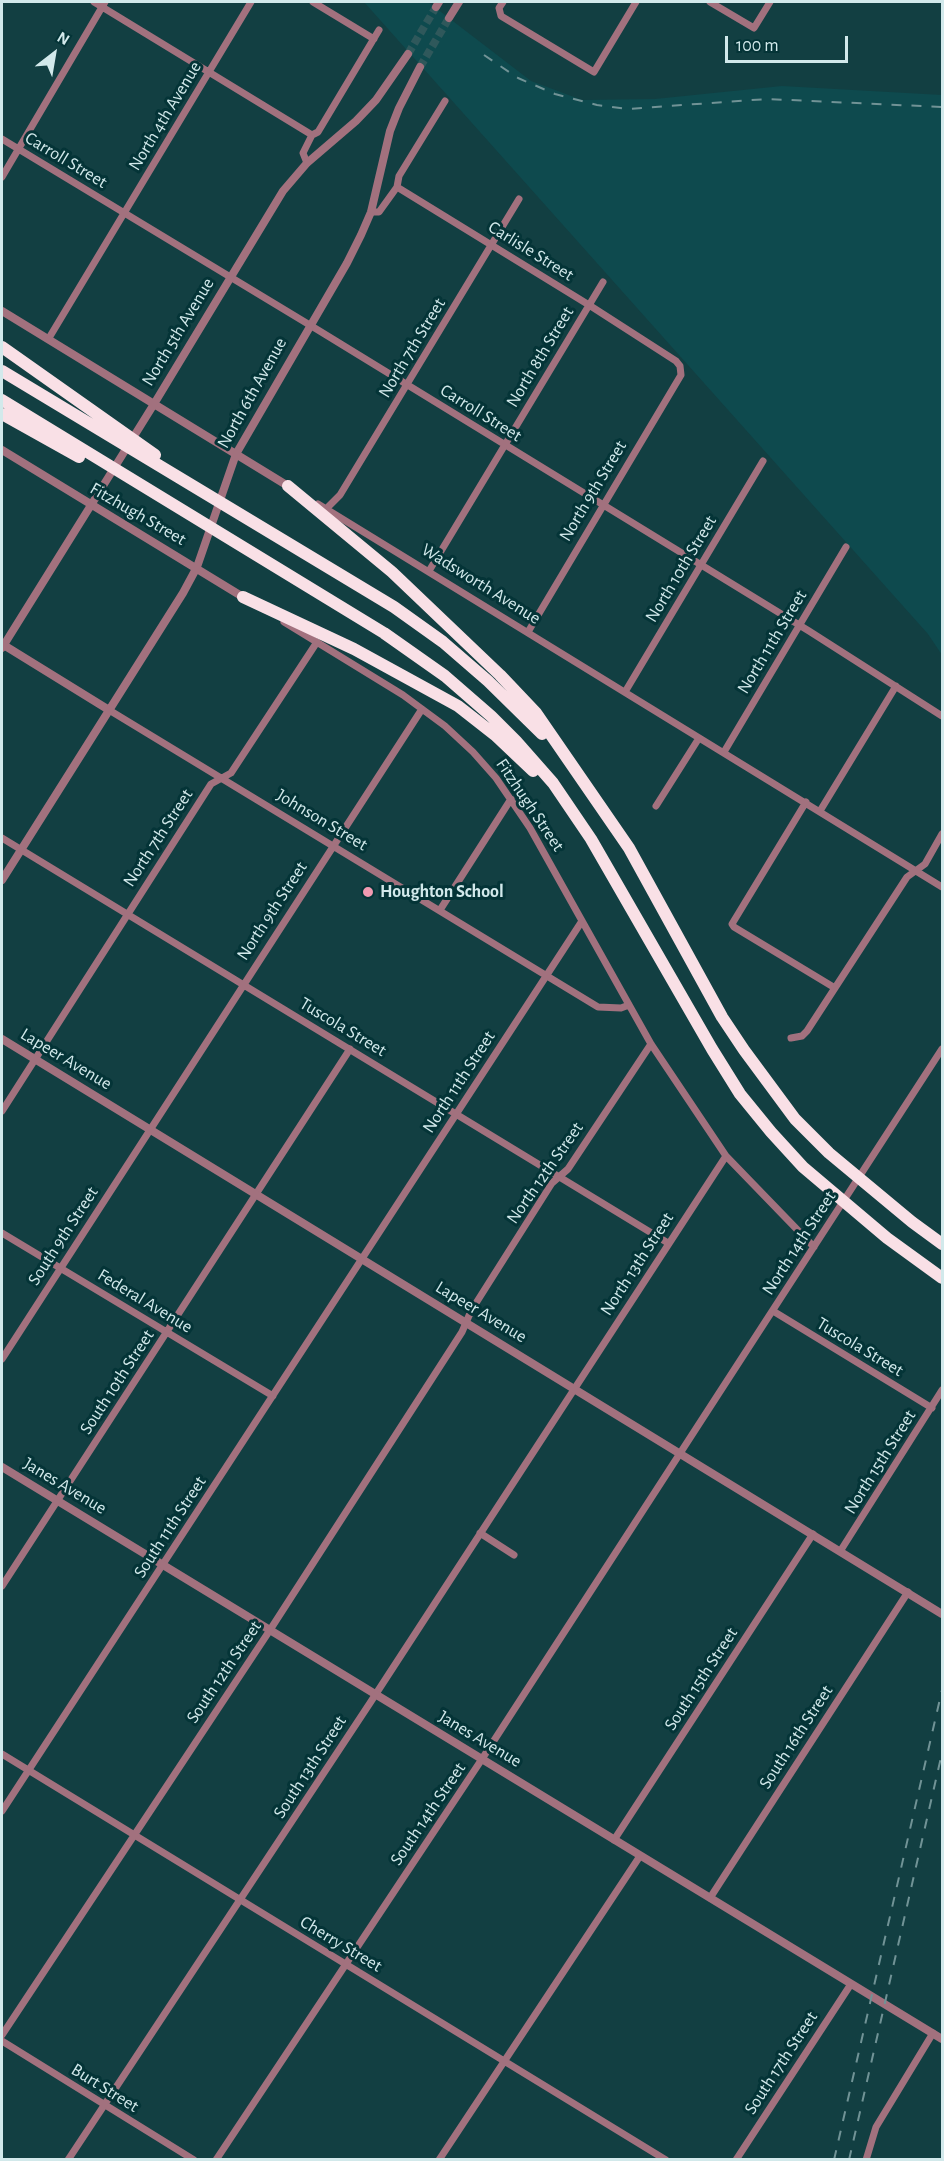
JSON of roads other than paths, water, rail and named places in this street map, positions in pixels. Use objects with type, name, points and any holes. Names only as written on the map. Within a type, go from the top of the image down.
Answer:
[{"type":"highway","points":[[2,347],[107,428]]},
{"type":"highway","points":[[2,371],[107,428],[182,474],[195,486],[244,517],[394,607],[443,642],[523,714],[571,766]]},
{"type":"highway","points":[[2,400],[88,457],[384,633],[445,676],[516,741],[553,783],[611,871],[684,1002],[740,1094],[802,1167],[887,1238],[942,1278]]},
{"type":"highway","points":[[2,414],[88,457]]},
{"type":"highway","points":[[288,486],[392,572],[500,675],[536,714],[634,857],[722,1017],[795,1119],[829,1153],[942,1244]]},
{"type":"highway","points":[[243,597],[354,649],[458,706],[495,735],[567,804]]},
{"type":"street","points":[[94,2],[104,4],[312,135]]},
{"type":"street","name":"North 4th Avenue","points":[[49,338],[251,2]]},
{"type":"street","points":[[313,2],[374,39]]},
{"type":"street","points":[[449,18],[459,2]]},
{"type":"street","points":[[503,2],[499,12],[501,16],[594,72],[636,2]]},
{"type":"street","points":[[710,2],[754,28],[770,2]]},
{"type":"street","points":[[2,177],[104,4]]},
{"type":"street","points":[[307,163],[303,153],[312,135],[318,132],[380,30]]},
{"type":"street","name":"North 5th Avenue","points":[[2,646],[92,505],[283,191],[307,163],[356,121],[376,100],[408,54]]},
{"type":"street","name":"North 6th Avenue","points":[[2,880],[183,593],[196,567],[236,454],[347,263],[371,212],[390,131],[420,67]]},
{"type":"street","points":[[371,212],[379,212],[397,187],[399,176],[445,101]]},
{"type":"street","name":"Carroll Street","points":[[2,139],[799,625],[942,716]]},
{"type":"street","name":"Carlisle Street","points":[[397,187],[589,304],[676,360],[680,366]]},
{"type":"street","name":"North 7th Street","points":[[326,509],[339,495],[408,385],[519,198]]},
{"type":"street","name":"North 8th Street","points":[[429,571],[603,282]]},
{"type":"street","name":"Wadsworth Avenue","points":[[2,311],[942,887]]},
{"type":"street","name":"North 9th Street","points":[[528,632],[681,375],[680,366]]},
{"type":"street","name":"Fitzhugh Street","points":[[2,450],[403,695],[445,726],[473,752],[496,778],[530,828],[651,1044],[726,1156],[814,1247]]},
{"type":"street","name":"North 10th Street","points":[[625,692],[763,461]]},
{"type":"street","name":"North 11th Street","points":[[724,752],[846,547]]},
{"type":"street","name":"North 7th Street","points":[[2,1112],[211,784],[231,773],[317,642]]},
{"type":"street","name":"Johnson Street","points":[[2,646],[598,1007],[621,1008],[629,1005]]},
{"type":"street","points":[[820,811],[896,686]]},
{"type":"street","name":"North 9th Street","points":[[150,1130],[422,709]]},
{"type":"street","points":[[656,806],[699,738]]},
{"type":"street","points":[[440,910],[511,799]]},
{"type":"street","points":[[806,802],[732,924],[835,988]]},
{"type":"street","points":[[791,1038],[802,1036],[807,1031],[907,877],[925,864],[942,834]]},
{"type":"street","name":"Tuscola Street","points":[[2,838],[668,1243]]},
{"type":"street","name":"North 11th Street","points":[[362,1259],[582,921]]},
{"type":"street","name":"Lapeer Avenue","points":[[2,1039],[841,1550],[942,1614]]},
{"type":"street","name":"North 12th Street","points":[[465,1322],[552,1184],[568,1169],[651,1044]]},
{"type":"street","points":[[257,1195],[350,1049]]},
{"type":"street","name":"North 14th Street","points":[[680,1452],[942,1049]]},
{"type":"street","name":"South 9th Street","points":[[2,1359],[150,1130]]},
{"type":"street","name":"North 13th Street","points":[[574,1388],[726,1156]]},
{"type":"street","name":"South 10th Street","points":[[2,1586],[257,1195]]},
{"type":"street","name":"Federal Avenue","points":[[2,1233],[273,1396]]},
{"type":"street","name":"South 11th Street","points":[[2,1811],[362,1259]]},
{"type":"street","name":"Tuscola Street","points":[[773,1311],[932,1408]]},
{"type":"street","name":"South 12th Street","points":[[2,2035],[270,1630],[462,1332],[465,1322]]},
{"type":"street","name":"South 13th Street","points":[[68,2160],[574,1388]]},
{"type":"street","name":"North 15th Street","points":[[841,1550],[942,1390]]},
{"type":"street","name":"South 14th Street","points":[[216,2160],[482,1760],[680,1452]]},
{"type":"street","name":"Janes Avenue","points":[[2,1467],[942,2039]]},
{"type":"street","points":[[480,1533],[514,1555]]},
{"type":"street","name":"South 15th Street","points":[[614,1840],[813,1534]]},
{"type":"street","name":"South 16th Street","points":[[710,1898],[908,1592]]},
{"type":"street","name":"Cherry Street","points":[[2,1754],[666,2160]]},
{"type":"street","points":[[439,2160],[640,1856]]},
{"type":"street","name":"South 17th Street","points":[[736,2160],[851,1984]]},
{"type":"street","points":[[866,2160],[876,2127],[933,2033]]},
{"type":"street","name":"Burt Street","points":[[2,2041],[194,2160]]},
{"type":"tunnel","points":[[408,54],[436,7]]},
{"type":"tunnel","points":[[420,67],[449,18]]},
{"type":"railway","points":[[484,55],[518,78],[555,94],[597,105],[627,109],[767,99],[942,107]]},
{"type":"railway","points":[[834,2160],[942,1690]]},
{"type":"railway","points":[[849,2160],[942,1753]]},
{"type":"place","name":"Houghton School","points":[[368,892]]}]
